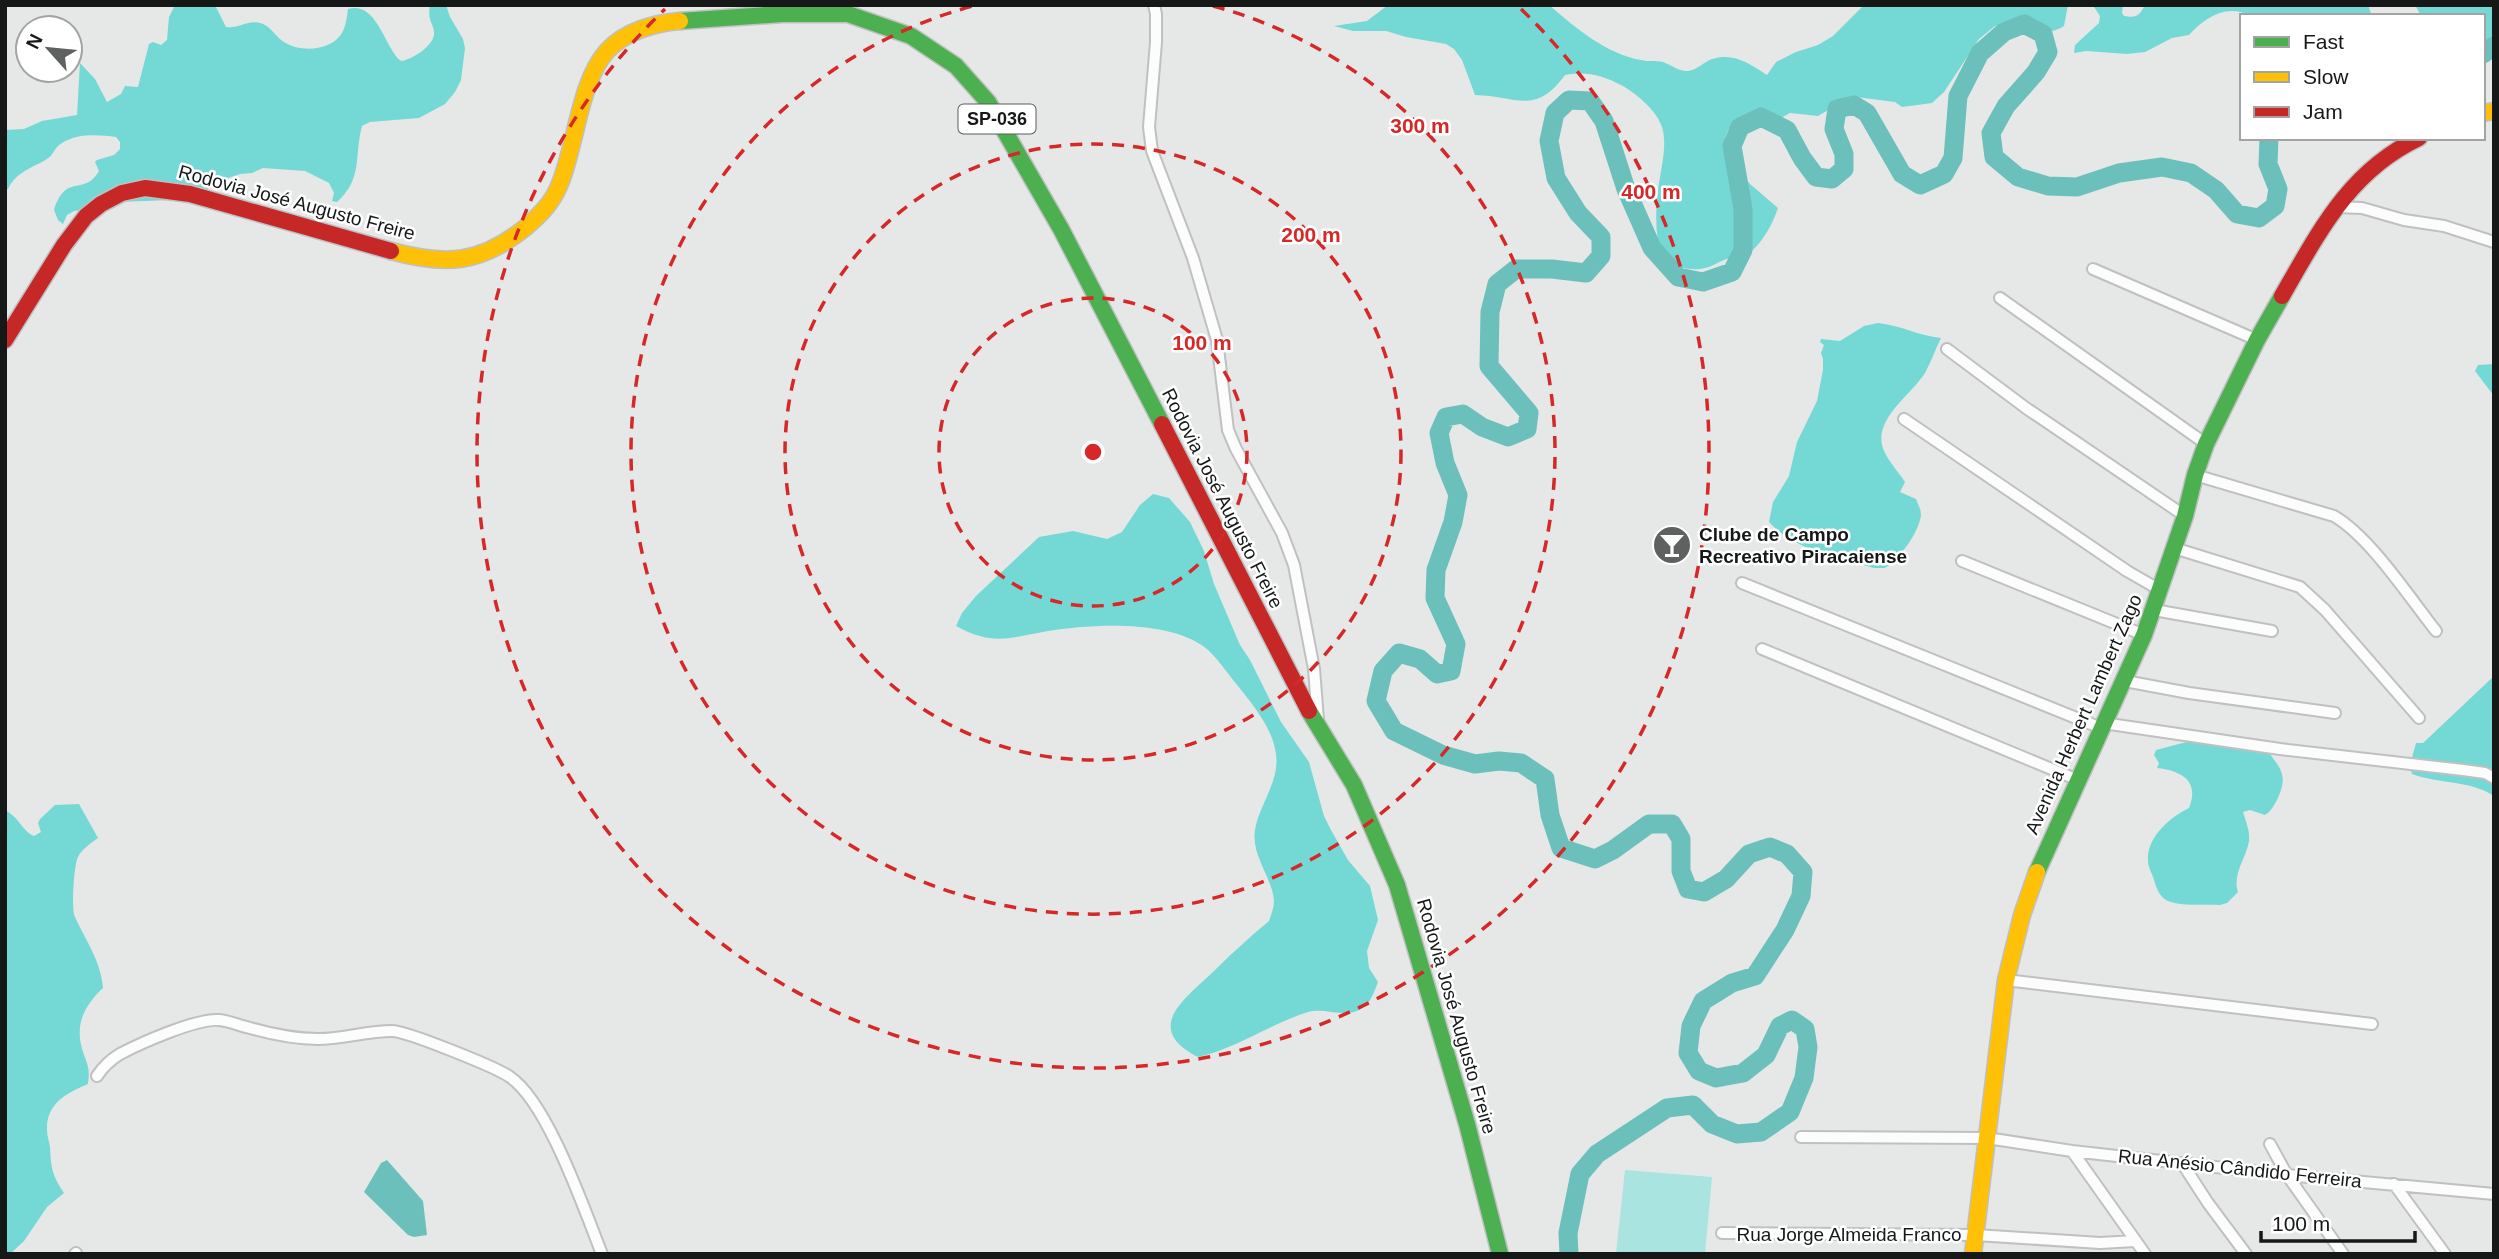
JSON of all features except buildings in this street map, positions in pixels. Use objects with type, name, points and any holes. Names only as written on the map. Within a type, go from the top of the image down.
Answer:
[{"type":"main road","name":"Rodovia José Augusto Freire","points":[[5,340],[64,245],[86,216],[100,204],[122,193],[145,188],[190,194],[407,255],[452,260],[481,255],[505,244],[544,212],[559,186],[593,73],[607,51],[622,38],[644,28],[671,22],[848,14],[911,36],[934,50],[956,66],[988,102],[1068,241],[1319,730],[1354,785],[1372,823],[1396,886],[1467,1124],[1500,1254]]},
{"type":"main road","name":"Avenida Herbert Lambert Zago","points":[[1973,1254],[2006,981],[2022,915],[2034,879],[2102,726],[2125,681],[2154,610],[2185,516],[2194,475],[2206,444],[2257,340],[2335,207],[2391,154],[2416,140]]},
{"type":"street","points":[[1154,5],[1156,42],[1149,127],[1152,151],[1193,258],[1217,340],[1228,430],[1282,533],[1294,565],[1314,669],[1319,730]]},
{"type":"street","points":[[2335,207],[2362,208],[2404,220],[2444,226],[2494,242]]},
{"type":"street","points":[[2093,269],[2257,340]]},
{"type":"street","points":[[2000,298],[2206,444]]},
{"type":"street","points":[[1947,349],[2026,408],[2185,516]]},
{"type":"street","points":[[1904,419],[2127,571],[2160,590]]},
{"type":"street","points":[[2194,475],[2334,516],[2345,522],[2367,545],[2436,631]]},
{"type":"street","points":[[2174,548],[2300,587],[2325,610],[2419,718]]},
{"type":"street","points":[[1962,561],[2144,635]]},
{"type":"street","points":[[1742,583],[2102,726],[2280,750],[2463,770],[2485,773],[2494,778]]},
{"type":"street","points":[[2154,610],[2272,631]]},
{"type":"street","points":[[1762,649],[2078,780]]},
{"type":"street","points":[[2125,681],[2189,693],[2335,713]]},
{"type":"street","points":[[2006,981],[2372,1024]]},
{"type":"street","points":[[97,1076],[103,1066],[119,1055],[199,1021],[222,1020],[252,1029],[317,1039],[394,1031],[412,1035],[484,1064],[517,1083],[550,1132],[602,1254]]},
{"type":"street","name":"Rua Anésio Cândido Ferreira","points":[[1801,1137],[1987,1138],[2072,1151],[2287,1175],[2494,1194]]},
{"type":"street","points":[[2270,1144],[2287,1175],[2343,1254]]},
{"type":"street","points":[[2072,1151],[2145,1254]]},
{"type":"street","points":[[2182,1163],[2246,1254]]},
{"type":"street","points":[[2395,1184],[2445,1254]]},
{"type":"street","name":"Rua Jorge Almeida Franco","points":[[1722,1233],[1976,1235],[2051,1245],[2135,1241]]},
{"type":"shaded area","points":[[175,5],[215,5],[226,27],[258,22],[291,46],[307,49],[325,46],[339,38],[345,26],[348,9],[358,8],[373,18],[401,61],[411,58],[431,42],[434,30],[429,15],[430,5],[446,5],[465,48],[461,80],[445,104],[419,118],[370,122],[362,126],[354,176],[351,185],[337,202],[332,201],[334,193],[329,183],[305,171],[263,168],[211,184],[207,196],[202,199],[116,202],[74,211],[67,215],[63,224],[54,210],[59,198],[70,188],[93,179],[99,171],[95,162],[114,155],[120,149],[120,142],[116,137],[95,135],[62,143],[49,157],[20,174],[8,189],[5,189],[5,130],[24,129],[42,121],[77,115],[79,84],[84,84],[84,67],[95,79],[107,102],[121,94],[125,86],[138,87],[149,44],[153,42],[161,45],[167,40],[169,17]]},
{"type":"shaded area","points":[[1388,5],[1549,5],[1592,39],[1628,57],[1663,62],[1685,71],[1712,59],[1735,58],[1767,75],[1776,62],[1833,36],[1864,5],[2068,5],[2064,26],[2056,30],[2039,31],[1995,26],[1979,39],[1944,92],[1932,103],[1902,107],[1895,102],[1856,97],[1818,116],[1790,113],[1776,121],[1761,118],[1734,123],[1725,138],[1730,160],[1750,184],[1778,208],[1765,236],[1744,258],[1730,258],[1706,268],[1696,269],[1665,266],[1662,257],[1656,220],[1664,135],[1656,115],[1639,98],[1627,88],[1607,79],[1580,73],[1565,75],[1554,88],[1534,100],[1475,95],[1462,60],[1454,49],[1446,44],[1386,31],[1353,31],[1334,26],[1367,21]]},
{"type":"shaded area","points":[[2123,5],[2124,16],[2132,17],[2139,14],[2145,5],[2368,5],[2371,14],[2225,12],[2209,18],[2189,35],[2172,38],[2145,52],[2074,53],[2075,45],[2099,23],[2100,16],[2094,7]]},
{"type":"shaded area","points":[[2415,5],[2494,5],[2494,49],[2485,51],[2485,14],[2420,14]]},
{"type":"shaded area","points":[[1878,323],[1941,338],[1925,373],[1884,425],[1882,445],[1905,482],[1900,492],[1916,499],[1921,515],[1908,545],[1885,568],[1874,568],[1805,546],[1780,532],[1769,522],[1773,502],[1789,476],[1797,442],[1817,401],[1823,370],[1821,353],[1824,345],[1820,342],[1821,339],[1840,341],[1864,326]]},
{"type":"shaded area","points":[[2494,364],[2494,396],[2475,371],[2478,365]]},
{"type":"shaded area","points":[[1153,494],[1169,498],[1190,522],[1240,645],[1281,722],[1309,762],[1324,816],[1348,860],[1370,886],[1378,920],[1367,951],[1369,968],[1378,982],[1364,1007],[1348,1013],[1308,1012],[1226,1048],[1198,1057],[1181,1046],[1172,1035],[1171,1023],[1175,1012],[1193,990],[1269,921],[1274,906],[1270,883],[1256,849],[1255,839],[1257,821],[1275,774],[1276,764],[1274,745],[1262,718],[1207,649],[1192,639],[1173,633],[1152,628],[1108,626],[1001,639],[980,636],[956,626],[962,613],[976,596],[1039,537],[1073,531],[1107,539],[1122,532],[1140,505]]},
{"type":"shaded area","points":[[2494,676],[2494,796],[2475,787],[2412,774],[2410,765],[2416,743],[2423,743]]},
{"type":"shaded area","points":[[2198,739],[2218,746],[2231,742],[2266,749],[2280,768],[2283,779],[2276,802],[2267,814],[2250,810],[2243,812],[2249,841],[2238,873],[2238,892],[2227,903],[2220,905],[2185,904],[2166,900],[2158,890],[2148,863],[2148,852],[2155,836],[2174,817],[2189,808],[2192,798],[2192,790],[2186,779],[2174,772],[2157,768],[2159,763],[2154,755],[2156,750]]},
{"type":"shaded area","points":[[79,804],[98,838],[78,857],[74,913],[96,960],[103,988],[86,1009],[80,1025],[80,1042],[89,1071],[88,1084],[59,1101],[50,1113],[48,1121],[52,1166],[64,1193],[47,1207],[24,1241],[10,1254],[5,1254],[5,810],[34,836],[41,832],[38,823],[40,819],[55,805]]},
{"type":"shaded area","points":[[387,1160],[423,1201],[427,1235],[408,1235],[364,1192],[381,1163]]},
{"type":"shaded area","points":[[1625,1170],[1712,1177],[1705,1254],[1616,1254]]},
{"type":"waterway","points":[[1569,1254],[1568,1233],[1580,1174],[1597,1154],[1667,1108],[1693,1105],[1712,1124],[1737,1134],[1761,1132],[1790,1112],[1804,1078],[1808,1047],[1805,1029],[1792,1020],[1780,1026],[1766,1055],[1743,1073],[1716,1078],[1699,1071],[1688,1053],[1691,1026],[1703,1001],[1732,983],[1755,976],[1785,930],[1801,896],[1803,872],[1787,854],[1770,847],[1749,854],[1726,879],[1704,892],[1688,889],[1681,871],[1681,839],[1672,824],[1649,824],[1613,850],[1595,859],[1561,848],[1550,815],[1545,779],[1521,763],[1499,761],[1475,764],[1443,755],[1394,731],[1376,701],[1383,671],[1399,653],[1420,659],[1437,674],[1451,671],[1456,644],[1435,598],[1436,570],[1453,522],[1458,495],[1445,463],[1439,433],[1446,417],[1463,414],[1482,427],[1508,437],[1527,429],[1529,413],[1489,366],[1490,312],[1497,284],[1516,269],[1586,273],[1601,256],[1601,237],[1578,213],[1556,178],[1549,141],[1555,113],[1569,100],[1590,101],[1604,121],[1626,189],[1652,248],[1678,277],[1703,282],[1732,272],[1743,250],[1743,209],[1732,146],[1740,127],[1761,117],[1787,130],[1816,177],[1832,179],[1844,169],[1844,154],[1834,129],[1837,109],[1854,105],[1867,113],[1902,174],[1920,185],[1944,174],[1953,158],[1958,96],[1980,53],[2004,32],[2024,24],[2043,34],[2048,52],[2036,72],[2006,106],[1991,133],[1994,157],[2018,177],[2048,186],[2077,187],[2119,173],[2162,167],[2191,173],[2216,190],[2237,214],[2259,218],[2275,206],[2278,189],[2268,164],[2269,140]]},
{"type":"waterway","points":[[2485,53],[2494,46]]},
{"type":"traffic: fast","points":[[680,21],[782,14],[848,14],[911,36],[956,66],[988,102],[1061,229],[1162,424]]},
{"type":"traffic: fast","points":[[2037,872],[2144,635],[2185,516],[2206,444],[2257,340],[2282,296]]},
{"type":"traffic: fast","points":[[1309,711],[1354,785],[1397,885],[1467,1124],[1500,1254]]},
{"type":"traffic: slow","points":[[391,251],[429,259],[462,258],[494,248],[526,227],[545,208],[559,186],[590,80],[607,51],[631,33],[680,21]]},
{"type":"traffic: slow","points":[[2485,113],[2494,111]]},
{"type":"traffic: slow","points":[[1973,1254],[2006,980],[2022,915],[2037,872]]},
{"type":"traffic: jam","points":[[2282,296],[2338,205],[2373,168],[2416,140]]},
{"type":"traffic: jam","points":[[5,340],[64,245],[86,216],[122,193],[145,188],[190,194],[391,251]]},
{"type":"traffic: jam","points":[[1162,424],[1309,711]]},
{"type":"place","name":"Clube de Campo Recreativo Piracaiense","points":[[1672,545]]}]
